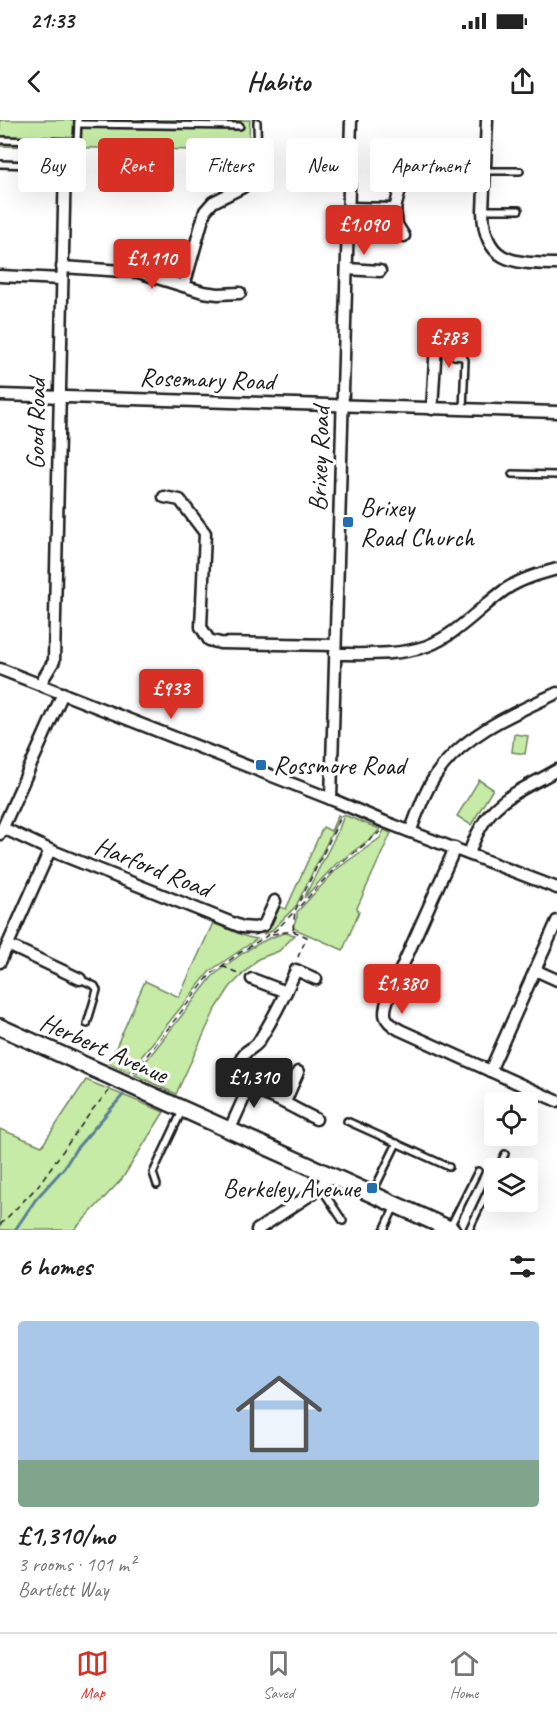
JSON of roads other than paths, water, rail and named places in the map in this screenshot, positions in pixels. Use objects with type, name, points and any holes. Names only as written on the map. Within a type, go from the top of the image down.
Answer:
[{"type":"street","name":"Brixey Road","points":[[331,799],[351,120]]},
{"type":"street","points":[[487,138],[488,120]]},
{"type":"street","name":"Good Road","points":[[40,684],[54,661],[64,192]]},
{"type":"street","points":[[184,286],[205,211],[213,202],[233,192]]},
{"type":"street","points":[[399,192],[395,209],[397,225],[404,236]]},
{"type":"street","points":[[484,192],[484,226],[488,239],[501,255],[515,262],[557,264]]},
{"type":"street","points":[[349,208],[395,209]]},
{"type":"street","points":[[347,270],[380,271]]},
{"type":"street","points":[[0,276],[138,272],[202,292],[240,293]]},
{"type":"street","points":[[432,409],[437,328]]},
{"type":"street","name":"Rosemary Road","points":[[0,395],[557,412]]},
{"type":"street","points":[[164,498],[180,500],[205,533],[202,632],[209,640],[220,644],[393,653],[428,645],[448,635],[513,585],[537,574],[557,569]]},
{"type":"street","points":[[0,669],[557,888]]},
{"type":"street","points":[[1,831],[63,693]]},
{"type":"street","points":[[410,832],[436,774],[448,759],[488,728],[557,693]]},
{"type":"street","points":[[469,854],[476,832],[492,810],[504,799],[557,770]]},
{"type":"street","name":"Harford Road","points":[[1,831],[242,927],[255,928],[264,925],[274,901]]},
{"type":"street","points":[[455,848],[389,996],[385,1015],[390,1025],[557,1101]]},
{"type":"street","points":[[0,962],[50,850]]},
{"type":"street","points":[[490,1071],[557,921]]},
{"type":"street","points":[[8,945],[80,979]]},
{"type":"street","points":[[228,1131],[248,1089],[241,1062],[244,1054],[259,1043],[296,970],[316,979]]},
{"type":"street","points":[[536,970],[557,980]]},
{"type":"street","points":[[252,979],[286,992]]},
{"type":"street","name":"Herbert Avenue","points":[[0,1027],[228,1131],[324,1181],[373,1194],[450,1229]]},
{"type":"street","points":[[285,1102],[298,1072]]},
{"type":"street","points":[[248,1089],[285,1102],[292,1108],[316,1119]]},
{"type":"street","points":[[257,1230],[324,1181]]},
{"type":"lane","points":[[0,140],[77,142],[78,122],[240,126]]},
{"type":"lane","points":[[256,138],[257,122]]},
{"type":"lane","points":[[0,164],[18,164]]},
{"type":"lane","points":[[490,171],[520,171]]},
{"type":"lane","points":[[483,210],[519,210]]},
{"type":"lane","points":[[454,356],[463,357],[465,360],[463,410]]},
{"type":"lane","points":[[513,474],[557,475]]},
{"type":"lane","points":[[80,979],[95,986],[97,990],[87,1024]]},
{"type":"lane","points":[[157,1185],[153,1173],[183,1110]]},
{"type":"lane","points":[[347,1121],[449,1167]]},
{"type":"lane","points":[[373,1194],[397,1143]]},
{"type":"lane","points":[[503,1158],[505,1154]]},
{"type":"lane","points":[[450,1229],[478,1171]]},
{"type":"lane","points":[[324,1181],[343,1221]]},
{"type":"lane","points":[[469,1230],[484,1198]]},
{"type":"lane","points":[[384,1230],[396,1205]]},
{"type":"waterway","points":[[15,1230],[36,1199],[123,1095]]},
{"type":"place","name":"Brixey Road Church","points":[[348,522]]},
{"type":"place","name":"Rossmore Road","points":[[261,765]]},
{"type":"place","name":"Berkeley Avenue","points":[[372,1188]]}]
